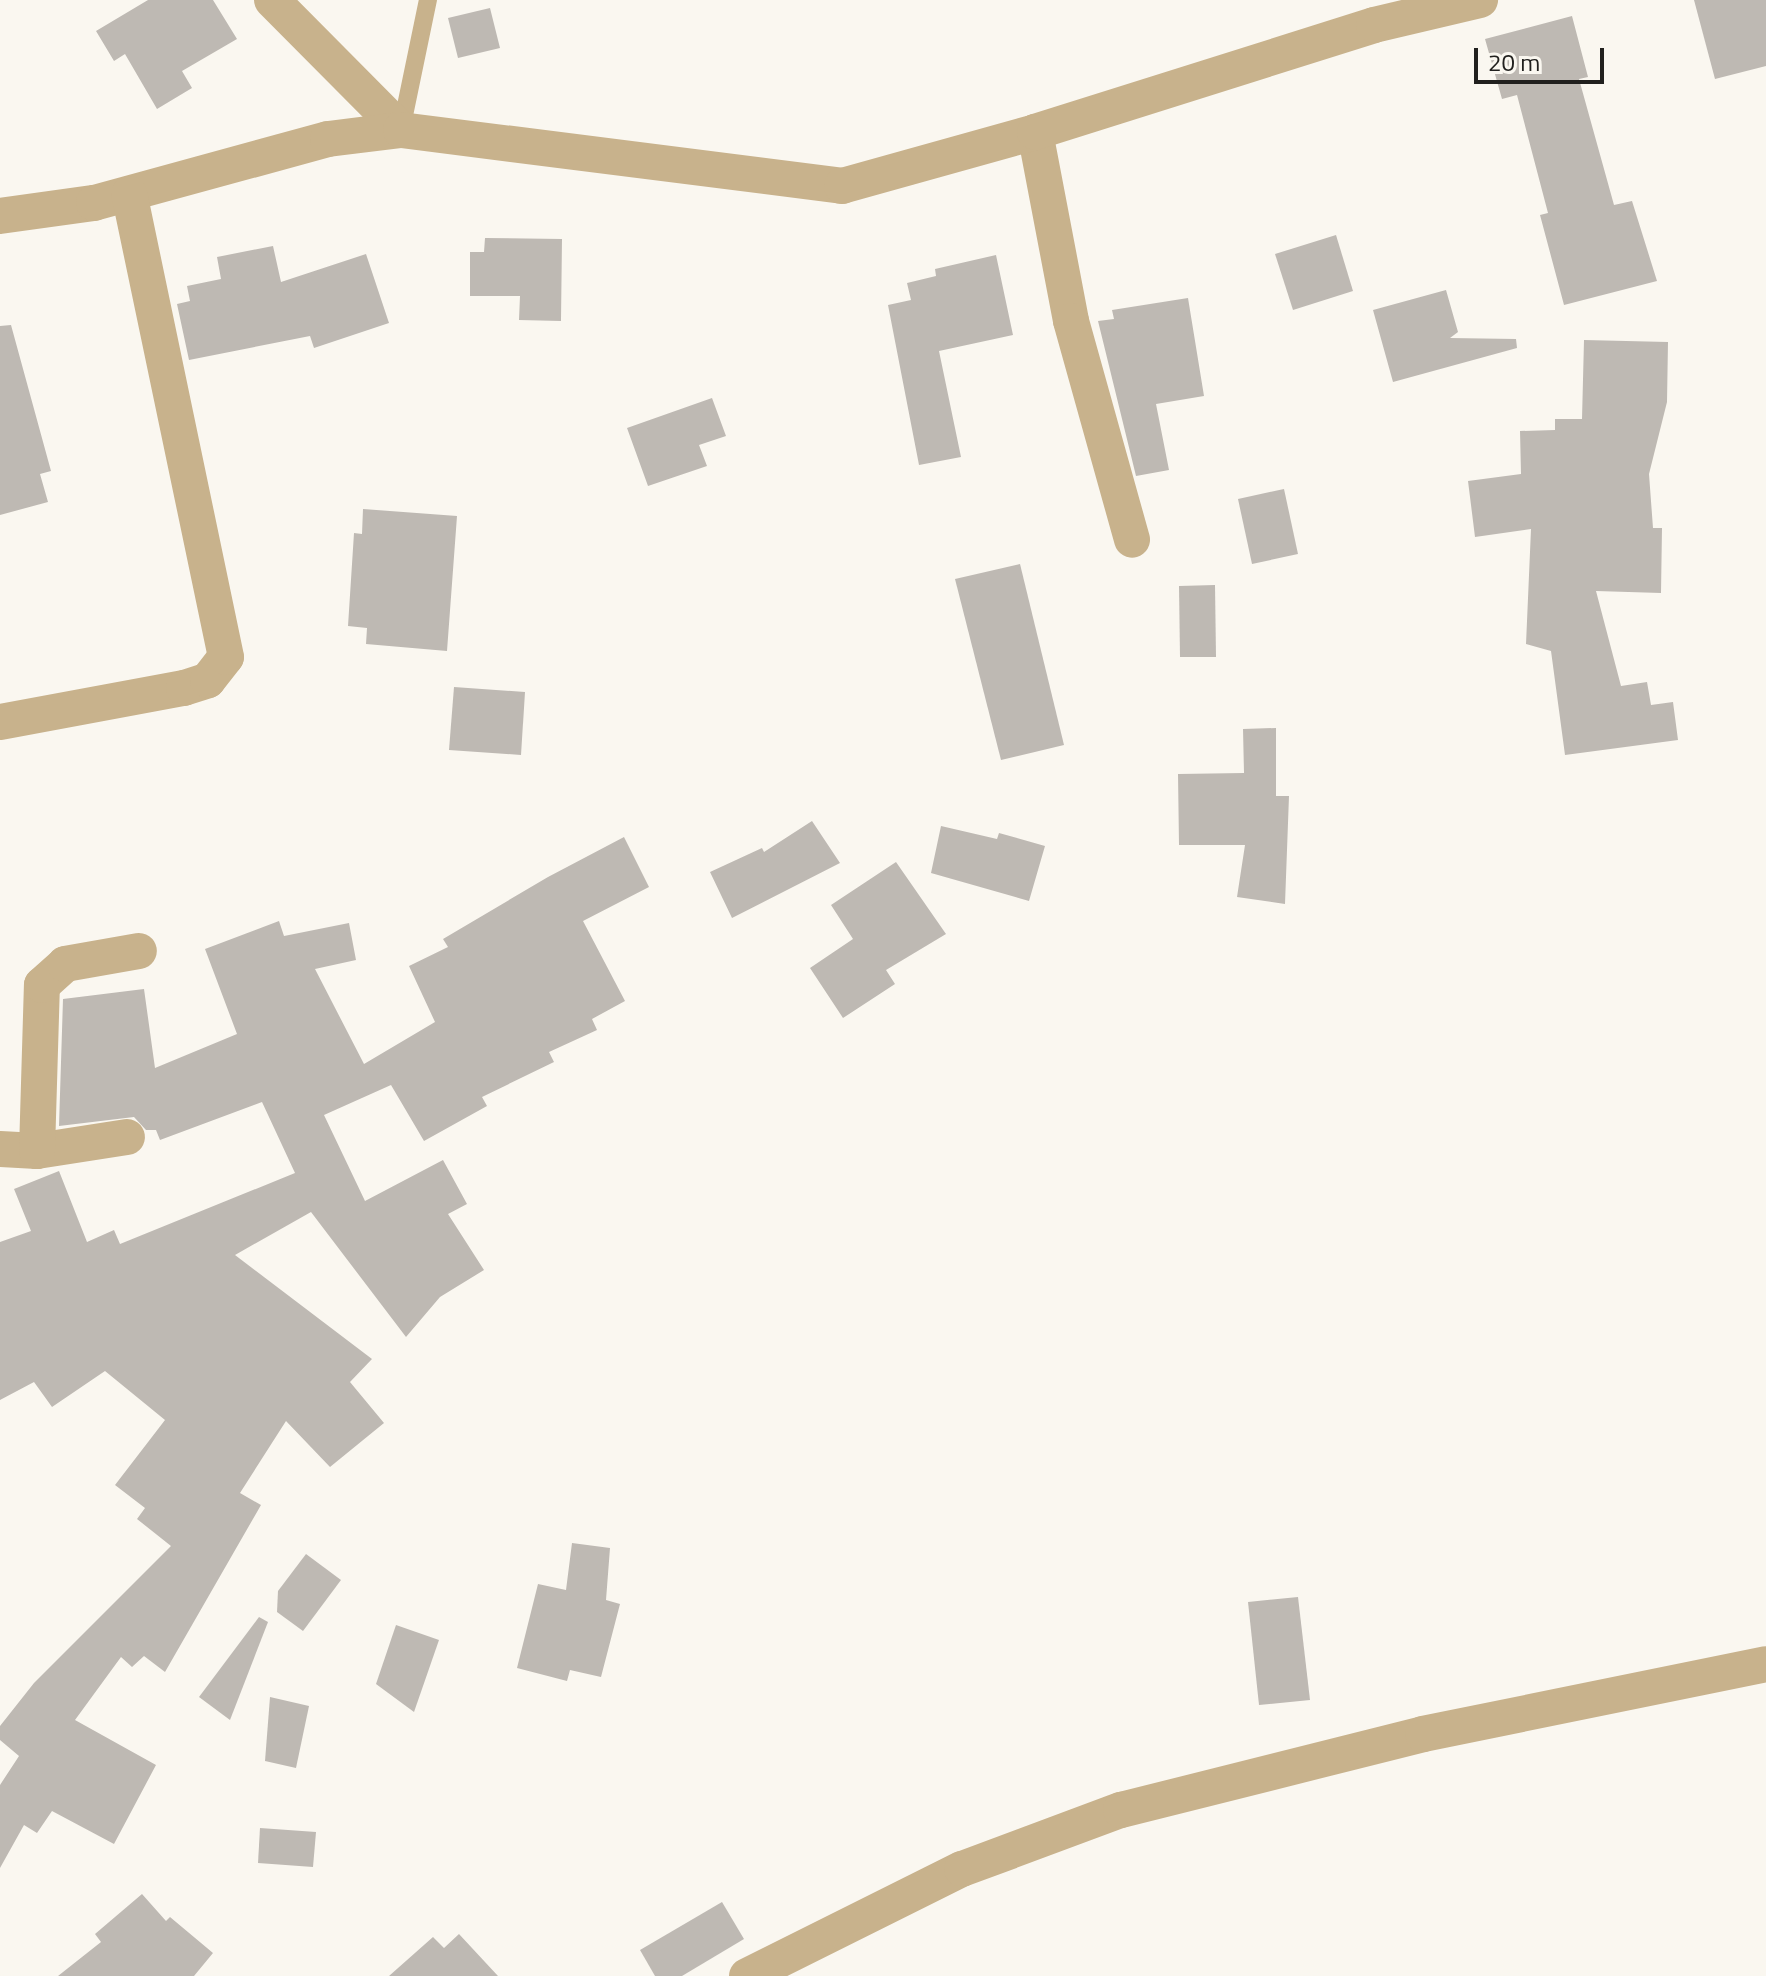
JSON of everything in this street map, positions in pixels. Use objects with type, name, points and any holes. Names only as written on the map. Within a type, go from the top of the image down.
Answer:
[{"type":"street","points":[[272,0],[401,130]]},
{"type":"street","points":[[0,216],[129,194],[328,139],[401,130],[842,186],[1035,132],[1374,25],[1480,0]]},
{"type":"street","points":[[1035,132],[1071,321],[1132,540]]},
{"type":"street","points":[[0,722],[184,688],[208,680],[226,657],[129,194]]},
{"type":"street","points":[[37,1151],[42,985],[65,964],[81,958],[139,951]]},
{"type":"street","points":[[0,1149],[37,1151],[127,1137]]},
{"type":"street","points":[[747,1976],[962,1869],[1121,1810],[1423,1734],[1766,1664]]},
{"type":"lane","points":[[401,130],[428,0]]},
{"type":"building","points":[[148,0],[213,0],[237,39],[182,71],[192,88],[157,109],[125,54],[114,61],[96,31]]},
{"type":"building","points":[[1694,0],[1766,0],[1766,66],[1715,79]]},
{"type":"building","points":[[490,8],[500,48],[458,58],[448,18]]},
{"type":"building","points":[[1572,16],[1588,77],[1579,79],[1614,205],[1632,201],[1657,281],[1564,305],[1540,215],[1548,213],[1517,95],[1502,99],[1485,39]]},
{"type":"building","points":[[1336,235],[1353,291],[1293,310],[1275,254]]},
{"type":"building","points":[[485,238],[562,239],[561,321],[519,320],[520,296],[470,296],[470,252],[484,252]]},
{"type":"building","points":[[273,246],[281,282],[366,254],[389,323],[314,348],[310,336],[189,360],[177,304],[190,301],[187,286],[221,279],[217,257]]},
{"type":"building","points":[[996,255],[1013,335],[939,351],[961,457],[919,465],[888,305],[911,300],[907,283],[936,276],[935,269]]},
{"type":"building","points":[[1446,290],[1458,332],[1450,338],[1516,339],[1517,348],[1393,382],[1373,310]]},
{"type":"building","points":[[1188,298],[1204,396],[1156,404],[1169,470],[1136,476],[1098,321],[1114,319],[1112,310]]},
{"type":"building","points":[[11,325],[51,471],[40,474],[48,502],[0,515],[0,326]]},
{"type":"building","points":[[1584,340],[1668,342],[1667,402],[1649,474],[1653,528],[1662,528],[1661,593],[1596,591],[1621,686],[1647,682],[1651,705],[1673,702],[1678,740],[1565,755],[1551,651],[1526,644],[1531,529],[1475,537],[1468,481],[1521,474],[1520,431],[1555,430],[1555,419],[1582,419]]},
{"type":"building","points":[[712,398],[726,436],[699,445],[707,466],[648,486],[627,428]]},
{"type":"building","points":[[1284,489],[1298,554],[1252,564],[1238,499]]},
{"type":"building","points":[[363,509],[457,516],[447,651],[366,644],[367,628],[348,626],[354,533],[362,534]]},
{"type":"building","points":[[1020,564],[1064,745],[1001,760],[955,579]]},
{"type":"building","points":[[1215,585],[1216,657],[1180,657],[1179,586]]},
{"type":"building","points":[[454,687],[525,692],[521,755],[449,750]]},
{"type":"building","points":[[1276,728],[1276,796],[1289,796],[1285,904],[1237,897],[1245,845],[1179,845],[1178,774],[1244,773],[1243,729]]},
{"type":"building","points":[[812,821],[840,863],[732,918],[710,872],[762,848],[764,852]]},
{"type":"building","points":[[941,826],[997,839],[999,833],[1045,846],[1029,901],[931,873]]},
{"type":"building","points":[[624,837],[649,887],[583,921],[625,1001],[592,1019],[597,1030],[549,1052],[554,1062],[482,1097],[487,1106],[424,1141],[391,1085],[324,1115],[365,1201],[443,1160],[467,1204],[448,1214],[484,1270],[440,1297],[406,1337],[311,1212],[235,1255],[372,1359],[350,1382],[384,1423],[330,1467],[286,1421],[240,1493],[261,1505],[165,1672],[144,1656],[132,1667],[121,1657],[75,1720],[156,1765],[114,1844],[52,1811],[37,1833],[24,1825],[0,1868],[0,1785],[19,1756],[0,1740],[0,1726],[34,1683],[171,1546],[137,1519],[145,1508],[115,1485],[165,1420],[105,1371],[52,1407],[34,1382],[0,1400],[0,1242],[31,1231],[14,1189],[59,1171],[87,1242],[114,1230],[120,1244],[295,1173],[262,1102],[160,1140],[156,1130],[146,1130],[134,1117],[59,1126],[63,999],[144,989],[155,1068],[237,1034],[205,949],[279,921],[284,936],[349,923],[356,960],[315,969],[364,1064],[435,1022],[409,966],[448,947],[443,939],[548,877]]},
{"type":"building","points":[[896,862],[946,934],[886,970],[895,984],[843,1018],[810,968],[853,939],[831,905]]},
{"type":"building","points":[[572,1543],[610,1548],[606,1600],[620,1604],[601,1677],[570,1670],[567,1681],[517,1668],[538,1584],[566,1590]]},
{"type":"building","points":[[306,1554],[341,1580],[303,1631],[277,1612],[278,1591]]},
{"type":"building","points":[[1298,1597],[1310,1700],[1259,1705],[1248,1602]]},
{"type":"building","points":[[259,1617],[268,1622],[230,1720],[199,1697]]},
{"type":"building","points":[[396,1625],[439,1640],[414,1712],[376,1684]]},
{"type":"building","points":[[270,1697],[309,1706],[296,1768],[265,1761]]},
{"type":"building","points":[[260,1828],[316,1832],[313,1867],[258,1863]]},
{"type":"building","points":[[142,1894],[166,1921],[170,1917],[213,1953],[194,1976],[58,1976],[101,1942],[95,1934]]},
{"type":"building","points":[[722,1902],[744,1939],[682,1976],[655,1976],[640,1950]]},
{"type":"building","points":[[459,1934],[498,1976],[389,1976],[433,1937],[444,1948]]}]
